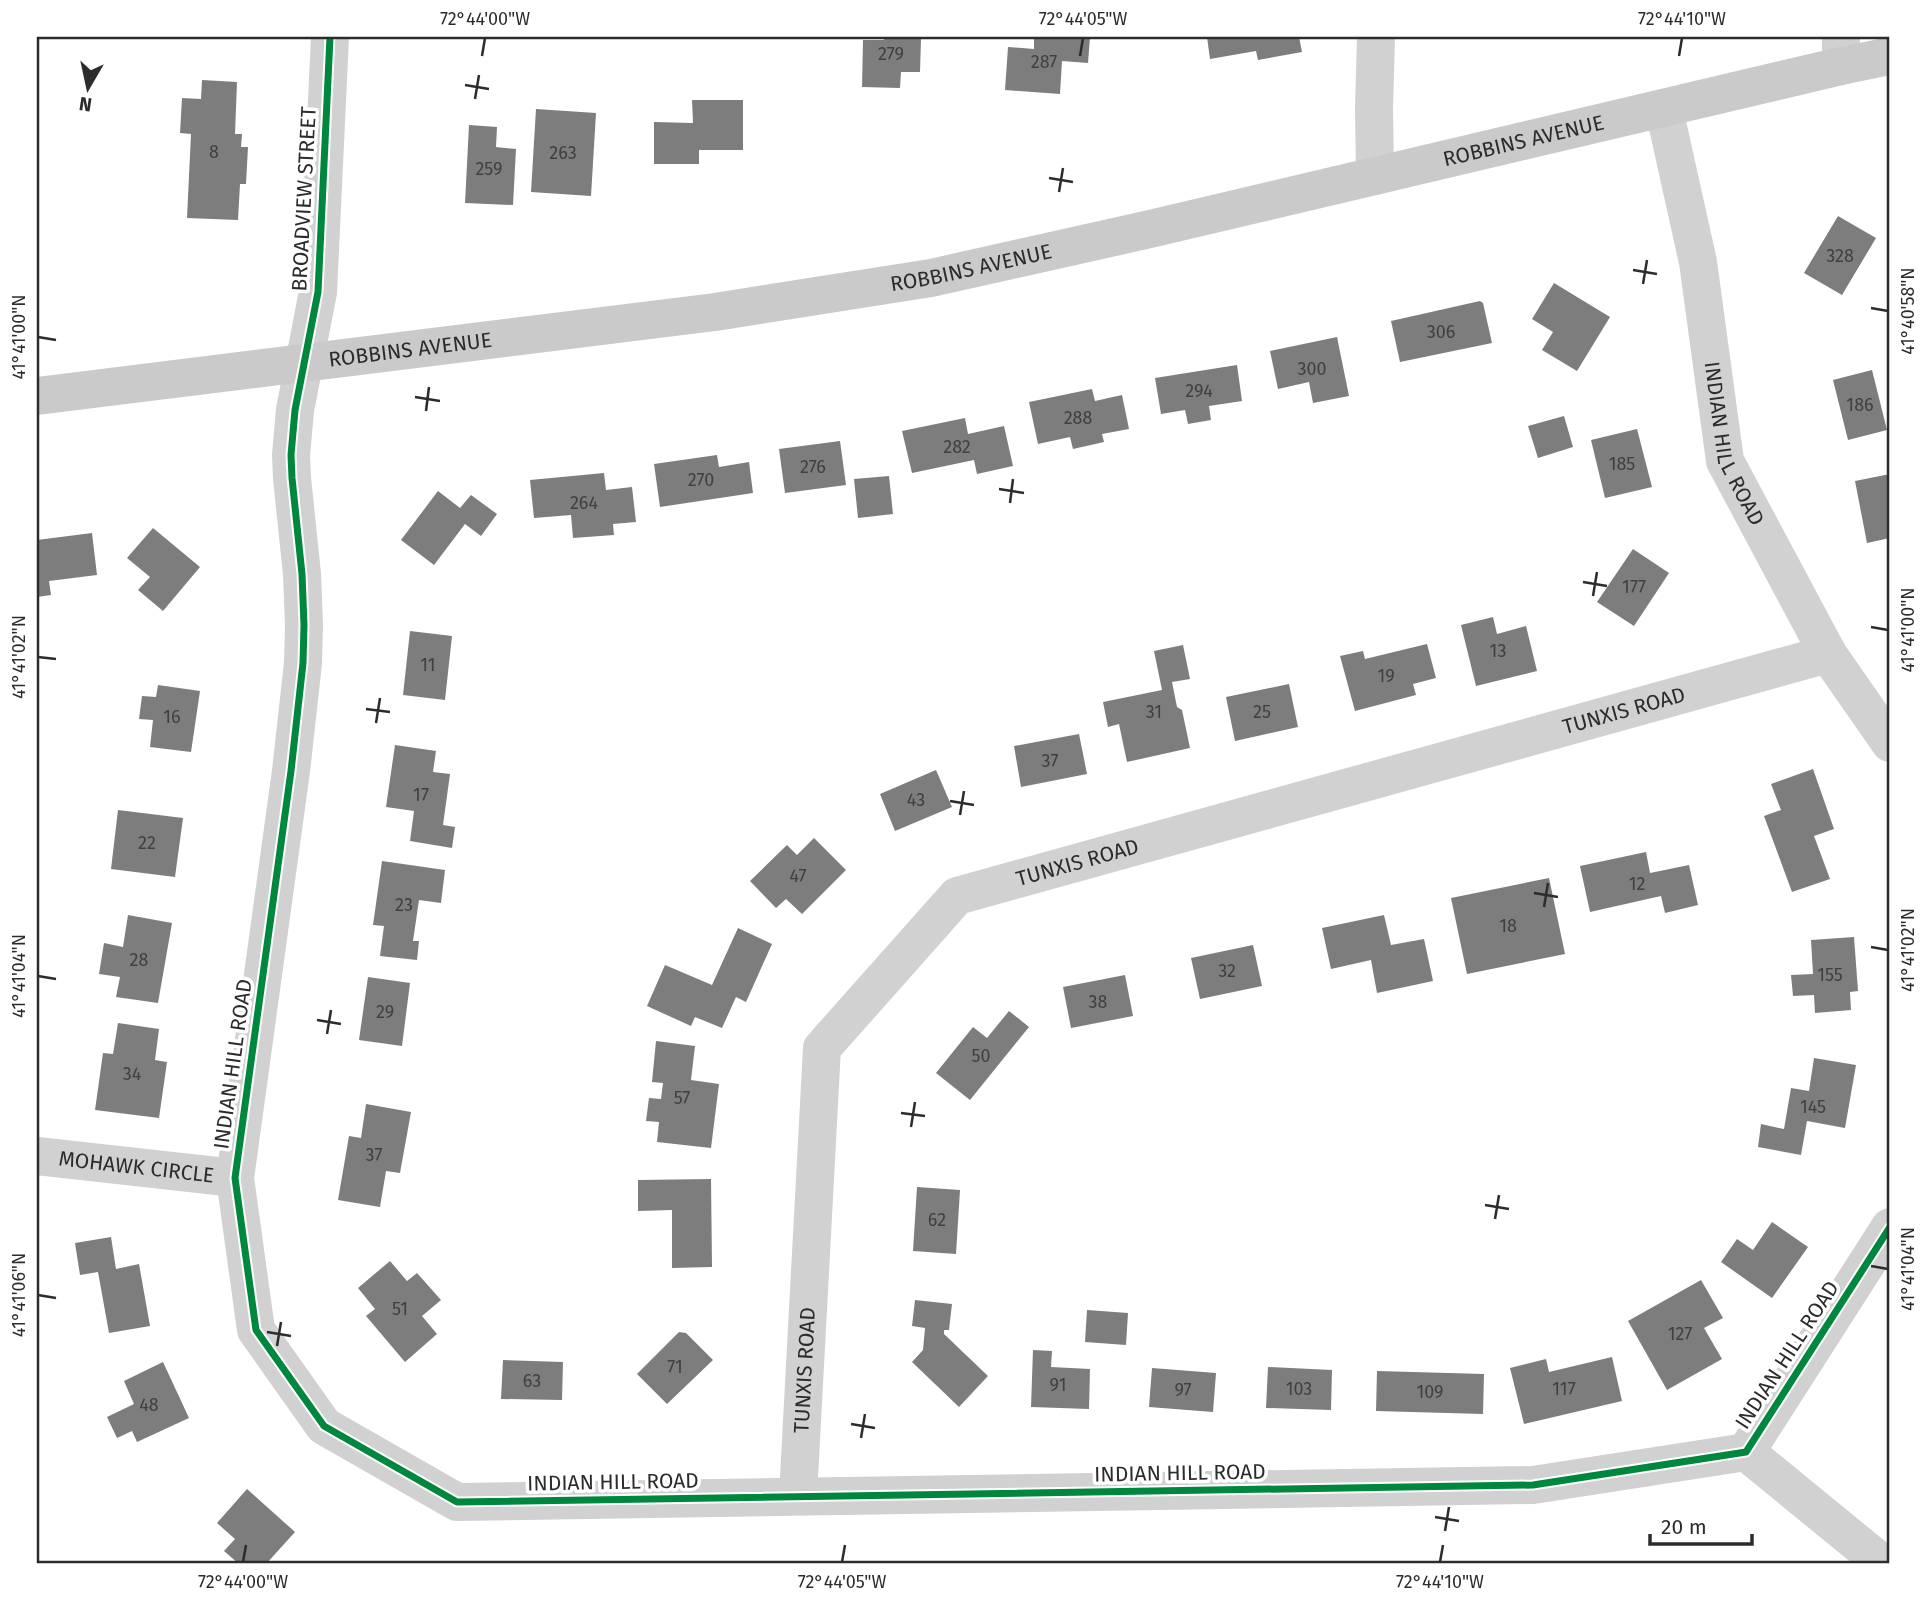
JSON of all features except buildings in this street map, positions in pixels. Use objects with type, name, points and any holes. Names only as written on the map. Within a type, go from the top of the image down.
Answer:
[{"type":"main road","name":"ROBBINS AVENUE","points":[[37,396],[715,312],[931,278],[1664,109],[1841,52],[1890,57]]},
{"type":"street","name":"BROADVIEW STREET","points":[[304,362],[318,292],[330,37]]},
{"type":"street","points":[[1375,176],[1376,37]]},
{"type":"street","name":"INDIAN HILL ROAD","points":[[1664,109],[1698,262],[1725,461],[1828,654],[1890,743]]},
{"type":"street","name":"INDIAN HILL ROAD","points":[[304,362],[295,410],[291,455],[302,574],[302,674],[235,1178],[256,1330],[324,1426],[457,1502],[1533,1485],[1746,1452],[1890,1227]]},
{"type":"street","name":"TUNXIS ROAD","points":[[798,1496],[822,1048],[957,896],[1828,654]]},
{"type":"street","name":"MOHAWK CIRCLE","points":[[37,1156],[235,1178]]},
{"type":"street","points":[[1746,1452],[1883,1564]]},
{"type":"cycle path","points":[[330,37],[318,292],[295,410],[291,455],[302,574],[303,663],[291,771],[235,1178],[256,1330],[324,1426],[457,1502],[1533,1485],[1746,1452],[1890,1227]]}]
